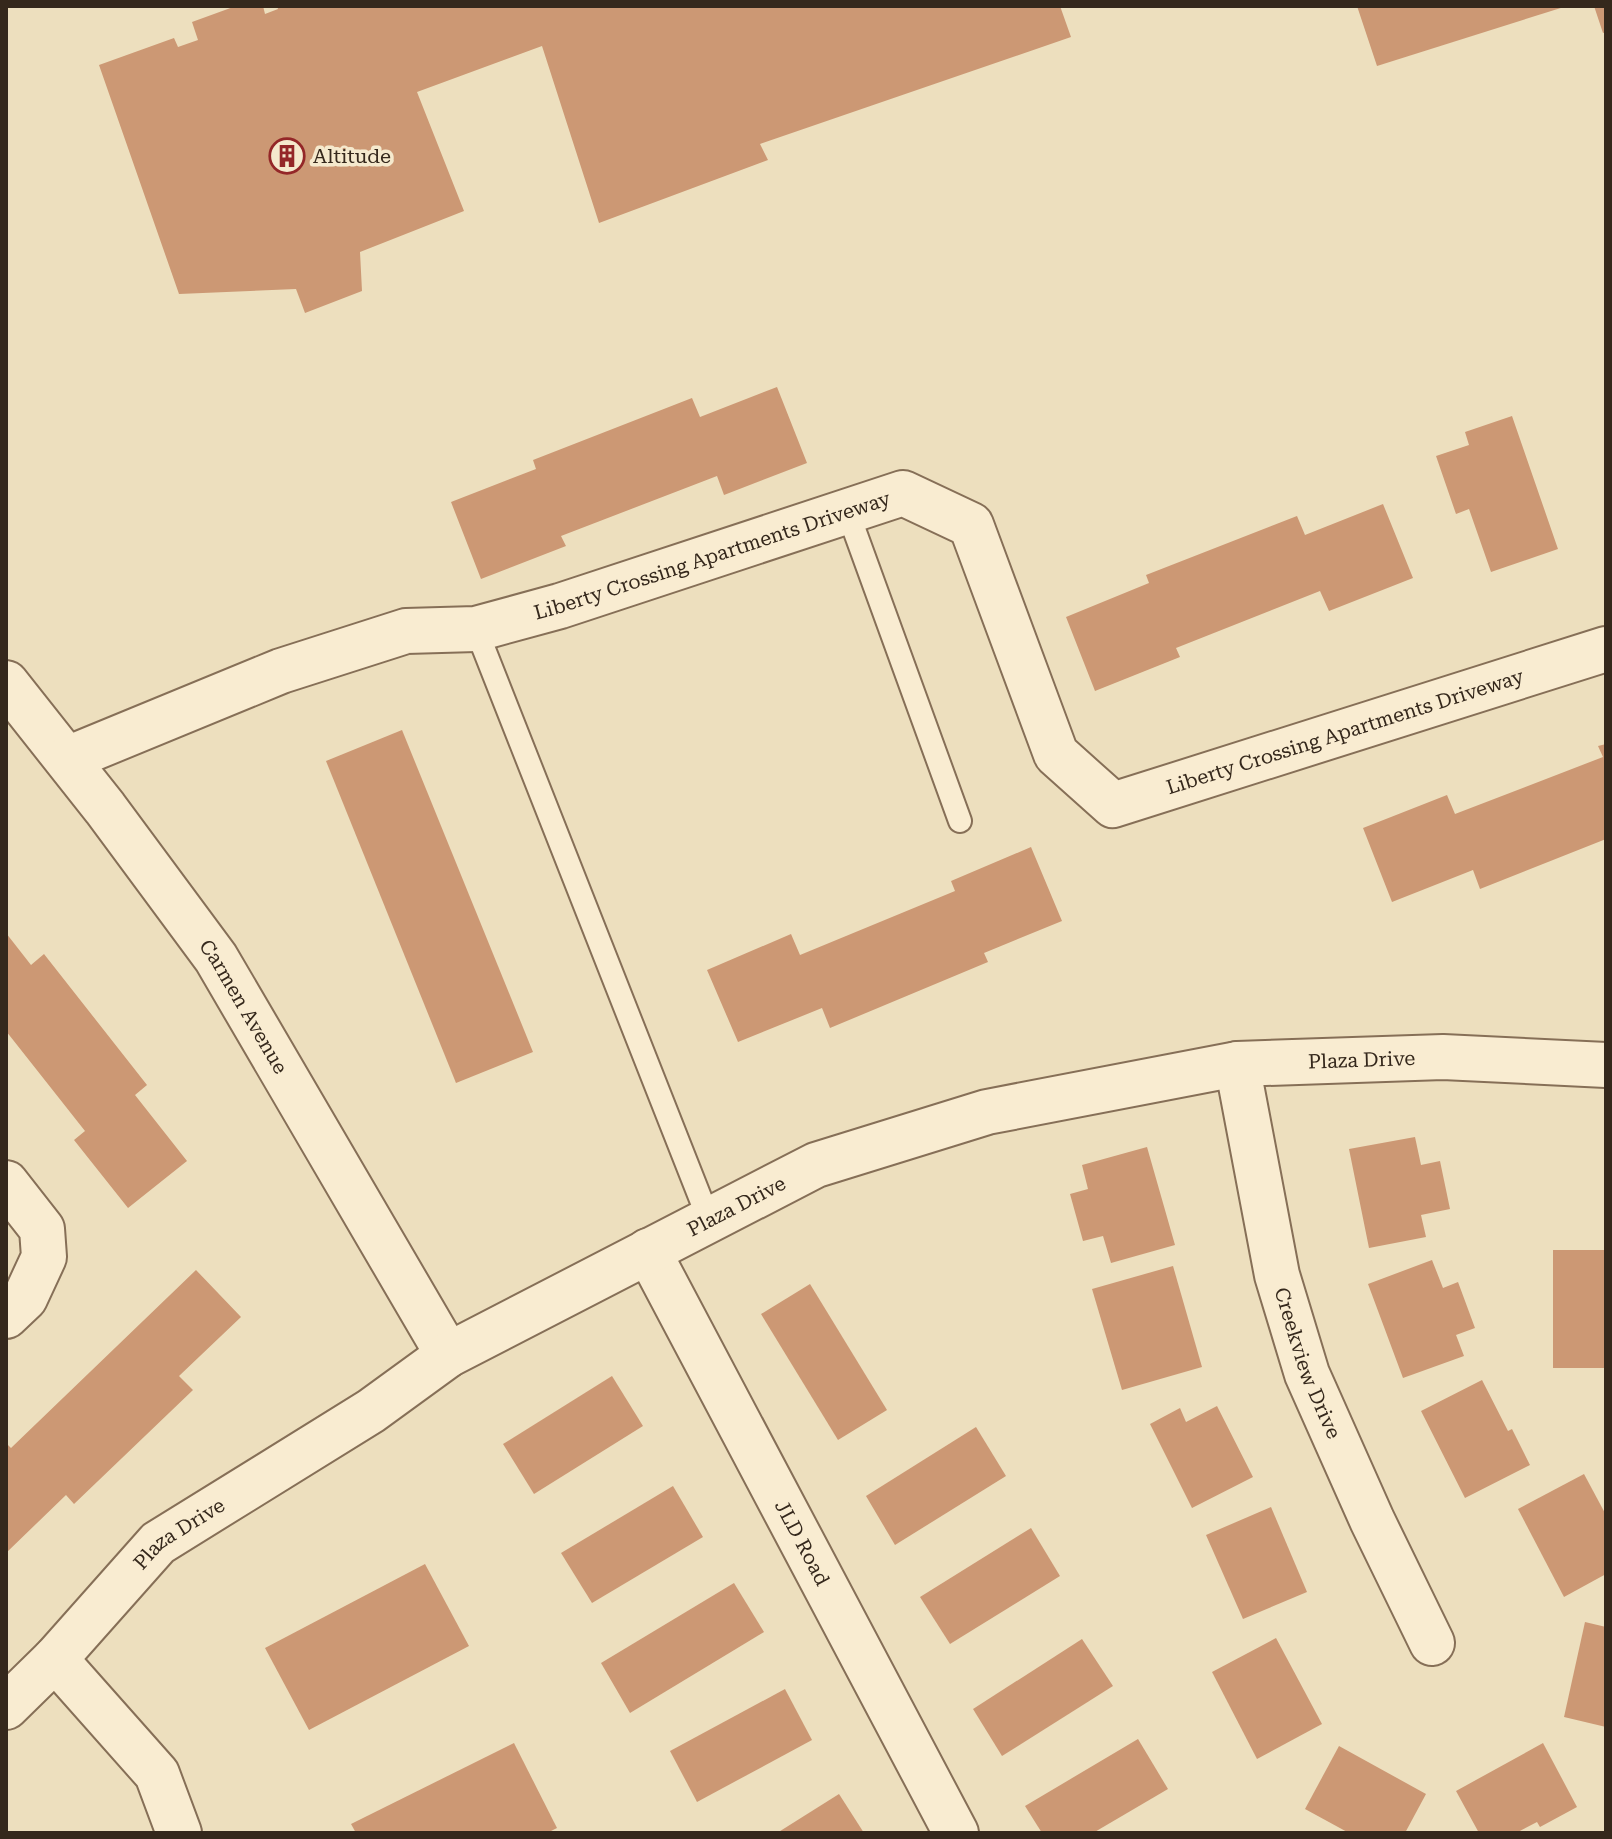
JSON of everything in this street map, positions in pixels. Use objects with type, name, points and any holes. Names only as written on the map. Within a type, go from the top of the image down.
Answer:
[{"type":"street","name":"Liberty Crossing Apartments Driveway","points":[[67,759],[295,667],[406,631],[476,629],[560,606],[903,493],[971,525],[1056,754],[1113,805],[1606,649]]},
{"type":"street","name":"Carmen Avenue","points":[[6,683],[216,958],[448,1355]]},
{"type":"street","name":"Plaza Drive","points":[[6,1707],[55,1659],[158,1543],[371,1411],[448,1355],[816,1165],[987,1112],[1237,1064],[1443,1057],[1606,1065]]},
{"type":"street","name":"Creekview Drive","points":[[1237,1064],[1277,1275],[1307,1374],[1372,1520],[1432,1643]]},
{"type":"street","points":[[6,1183],[42,1229],[44,1257],[25,1298],[6,1316]]},
{"type":"street","name":"JLD Road","points":[[648,1251],[956,1833]]},
{"type":"street","points":[[55,1659],[157,1774],[179,1833]]},
{"type":"lane","points":[[847,510],[960,821]]},
{"type":"lane","points":[[476,629],[709,1220]]},
{"type":"building","points":[[236,6],[263,6],[265,14],[278,9],[277,6],[1060,6],[1071,37],[760,144],[768,160],[599,223],[542,46],[417,92],[464,211],[360,252],[362,291],[305,313],[296,289],[179,294],[99,65],[174,38],[178,47],[198,40],[192,22]]},
{"type":"building","points":[[1357,6],[1564,6],[1564,7],[1377,66]]},
{"type":"building","points":[[1594,6],[1606,6],[1606,32],[1603,33]]},
{"type":"building","points":[[777,387],[807,463],[724,495],[717,476],[561,536],[566,546],[481,579],[451,502],[536,469],[533,460],[692,398],[700,417]]},
{"type":"building","points":[[1512,416],[1558,549],[1491,572],[1469,509],[1456,514],[1436,456],[1469,445],[1465,432]]},
{"type":"building","points":[[1383,504],[1413,578],[1329,611],[1320,591],[1176,648],[1180,657],[1095,691],[1066,617],[1149,583],[1146,575],[1297,516],[1305,535]]},
{"type":"building","points":[[402,730],[533,1052],[456,1083],[326,761]]},
{"type":"building","points":[[1606,744],[1606,839],[1480,889],[1473,870],[1392,902],[1363,828],[1447,795],[1455,814],[1603,757],[1598,746]]},
{"type":"building","points":[[1031,847],[1062,921],[984,953],[988,962],[830,1028],[822,1008],[738,1042],[707,970],[791,934],[800,955],[955,891],[951,881]]},
{"type":"building","points":[[6,933],[31,965],[44,954],[147,1085],[135,1095],[187,1161],[128,1208],[74,1140],[85,1131],[6,1031]]},
{"type":"building","points":[[1415,1137],[1421,1165],[1440,1161],[1450,1209],[1421,1215],[1426,1237],[1369,1248],[1349,1149]]},
{"type":"building","points":[[1147,1147],[1175,1245],[1111,1263],[1103,1236],[1083,1241],[1070,1194],[1088,1189],[1082,1165]]},
{"type":"building","points":[[1553,1250],[1606,1250],[1606,1368],[1553,1368]]},
{"type":"building","points":[[1432,1260],[1443,1288],[1458,1282],[1475,1328],[1456,1335],[1464,1356],[1403,1378],[1368,1284]]},
{"type":"building","points":[[1173,1266],[1202,1367],[1122,1390],[1092,1289]]},
{"type":"building","points":[[196,1270],[241,1317],[179,1376],[193,1390],[74,1504],[66,1495],[6,1553],[6,1443],[11,1448]]},
{"type":"building","points":[[810,1284],[887,1410],[838,1440],[761,1314]]},
{"type":"building","points":[[612,1376],[643,1426],[534,1494],[503,1444]]},
{"type":"building","points":[[1482,1380],[1508,1431],[1512,1429],[1530,1465],[1465,1498],[1421,1411]]},
{"type":"building","points":[[1217,1406],[1253,1477],[1192,1508],[1150,1424],[1180,1408],[1186,1422]]},
{"type":"building","points":[[976,1427],[1006,1476],[895,1545],[866,1496]]},
{"type":"building","points":[[1584,1474],[1606,1515],[1606,1574],[1564,1597],[1518,1509]]},
{"type":"building","points":[[673,1486],[703,1537],[592,1603],[561,1553]]},
{"type":"building","points":[[1271,1507],[1307,1592],[1243,1619],[1206,1535]]},
{"type":"building","points":[[1031,1528],[1060,1576],[950,1644],[920,1597]]},
{"type":"building","points":[[425,1564],[469,1646],[309,1730],[265,1648]]},
{"type":"building","points":[[734,1583],[764,1632],[630,1713],[601,1663]]},
{"type":"building","points":[[1585,1622],[1606,1627],[1606,1727],[1564,1717]]},
{"type":"building","points":[[1276,1638],[1322,1724],[1257,1759],[1212,1672]]},
{"type":"building","points":[[1082,1639],[1113,1686],[1002,1756],[973,1709]]},
{"type":"building","points":[[785,1689],[812,1740],[697,1802],[670,1751]]},
{"type":"building","points":[[1138,1739],[1168,1789],[1093,1833],[1042,1833],[1025,1806]]},
{"type":"building","points":[[514,1743],[557,1828],[547,1833],[356,1833],[351,1824]]},
{"type":"building","points":[[1543,1743],[1577,1807],[1540,1827],[1537,1822],[1516,1833],[1479,1833],[1456,1791]]},
{"type":"building","points":[[1339,1746],[1426,1794],[1405,1833],[1349,1833],[1305,1809]]},
{"type":"building","points":[[839,1794],[864,1833],[777,1833]]},
{"type":"place","name":"Altitude","points":[[287,156]]}]
